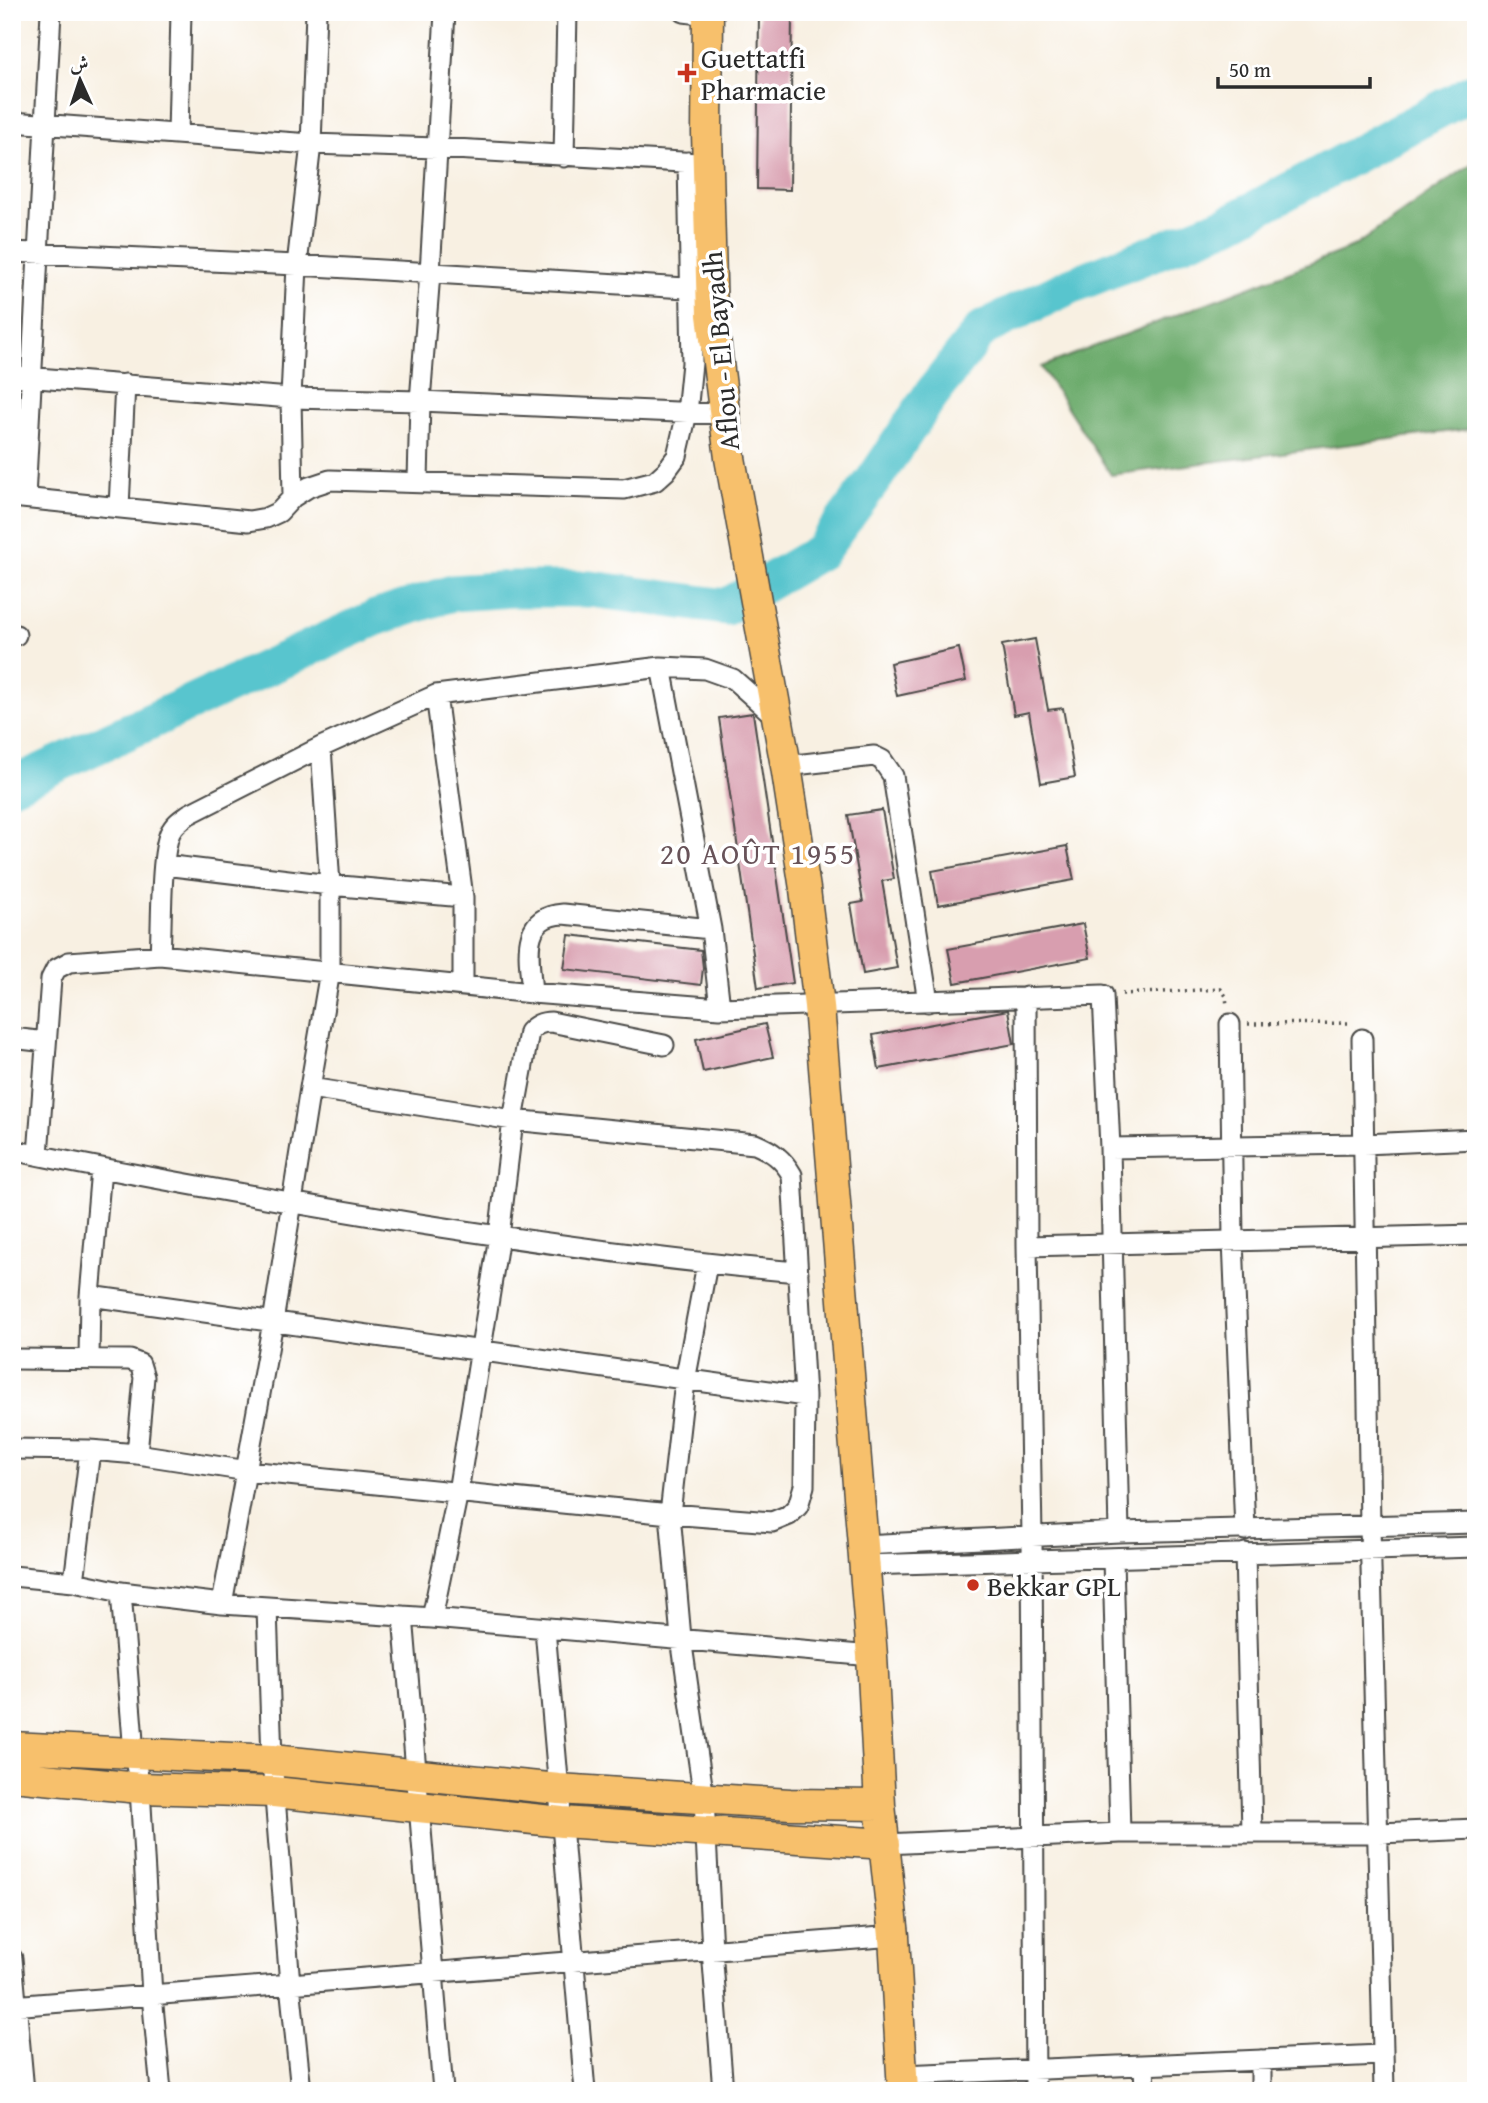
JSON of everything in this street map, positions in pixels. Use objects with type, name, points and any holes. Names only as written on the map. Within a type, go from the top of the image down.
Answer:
[{"type":"main road","name":"Aflou - El Bayadh","points":[[700,13],[698,163],[701,289],[786,765],[819,1006],[872,1656],[880,1805],[894,1936],[902,2083]]},
{"type":"main road","points":[[12,1747],[272,1760],[559,1789],[704,1799],[815,1805],[880,1805]]},
{"type":"main road","points":[[12,1776],[140,1788],[274,1792],[562,1822],[885,1844]]},
{"type":"street","points":[[12,252],[38,254],[297,265],[701,289],[687,413],[677,456],[655,481],[624,489],[330,480],[309,487],[279,512],[249,521],[19,497],[22,377],[38,254],[51,12]]},
{"type":"street","points":[[178,134],[181,12]]},
{"type":"street","points":[[293,498],[291,398],[297,265],[311,144],[316,12]]},
{"type":"street","points":[[418,481],[420,401],[445,12]]},
{"type":"street","points":[[564,157],[567,12]]},
{"type":"street","points":[[12,122],[311,144],[437,148],[698,163]]},
{"type":"street","points":[[22,377],[291,398],[724,414]]},
{"type":"street","points":[[119,507],[125,384]]},
{"type":"street","points":[[661,667],[711,929],[720,1008]]},
{"type":"street","points":[[160,955],[164,865],[170,833],[177,823],[189,814],[321,747],[436,695],[661,667],[705,669],[733,679],[778,720]]},
{"type":"street","points":[[436,695],[463,897],[463,986]]},
{"type":"street","points":[[222,1604],[248,1471],[330,971],[330,885],[321,747]]},
{"type":"street","points":[[786,765],[874,756],[882,760],[893,776],[928,1002]]},
{"type":"street","points":[[164,865],[330,885],[463,897]]},
{"type":"street","points":[[532,993],[529,947],[532,930],[550,915],[563,914],[711,929]]},
{"type":"street","points":[[38,1156],[51,979],[56,969],[69,962],[160,955],[532,993],[720,1008],[1103,995],[1110,1148],[1119,1532]]},
{"type":"street","points":[[1026,996],[1035,2091]]},
{"type":"street","points":[[432,1618],[458,1492],[527,1040],[534,1026],[551,1022],[664,1045]]},
{"type":"street","points":[[1230,1024],[1233,1240],[1245,1530]]},
{"type":"street","points":[[12,1038],[46,1042]]},
{"type":"street","points":[[1362,1039],[1370,1526],[1384,2091]]},
{"type":"street","points":[[12,1449],[90,1450],[137,1454],[248,1471],[772,1522],[789,1515],[798,1506],[804,1486],[805,1396],[792,1175],[772,1151],[755,1144],[513,1121],[310,1088]]},
{"type":"street","points":[[1110,1148],[1364,1144],[1476,1139]]},
{"type":"street","points":[[12,1150],[101,1169],[292,1203],[499,1236],[707,1265],[798,1272]]},
{"type":"street","points":[[89,1359],[90,1296],[101,1169]]},
{"type":"street","points":[[1027,1246],[1476,1235]]},
{"type":"street","points":[[707,1265],[685,1381],[670,1514],[681,1638],[704,1799],[704,1833],[723,2091]]},
{"type":"street","points":[[90,1296],[805,1396]]},
{"type":"street","points":[[12,1359],[130,1360],[140,1364],[137,1454]]},
{"type":"street","points":[[74,1582],[90,1450]]},
{"type":"street","points":[[864,1555],[1032,1537],[1119,1532],[1476,1523]]},
{"type":"street","points":[[864,1555],[1031,1562],[1476,1547]]},
{"type":"street","points":[[1245,1553],[1252,1832]]},
{"type":"street","points":[[1113,1558],[1120,1833]]},
{"type":"street","points":[[12,1577],[74,1582],[121,1592],[222,1604],[432,1618],[872,1656]]},
{"type":"street","points":[[121,1592],[134,1753],[140,1788],[152,1995],[161,2091]]},
{"type":"street","points":[[267,1608],[274,1792],[301,2091]]},
{"type":"street","points":[[403,1616],[443,2091]]},
{"type":"street","points":[[545,1629],[585,2091]]},
{"type":"street","points":[[885,1844],[1120,1833],[1378,1833],[1476,1829]]},
{"type":"street","points":[[14,2006],[894,1936]]},
{"type":"street","points":[[12,1958],[14,2006],[24,2091]]},
{"type":"street","points":[[902,2083],[1035,2070],[1382,2055]]},
{"type":"street","points":[[1261,2060],[1261,2091]]},
{"type":"street","points":[[1144,2065],[1145,2091]]},
{"type":"path","points":[[1103,995],[1221,989],[1226,996],[1230,1024],[1352,1023],[1357,1026],[1362,1039]]},
{"type":"green space","points":[[1476,161],[1476,428],[1111,475],[1041,367],[1353,247]]},
{"type":"building","points":[[759,12],[792,12],[790,190],[757,189]]},
{"type":"building","points":[[1035,639],[1048,710],[1063,708],[1075,777],[1041,783],[1029,712],[1014,715],[1002,645]]},
{"type":"building","points":[[959,648],[966,681],[897,696],[890,663]]},
{"type":"building","points":[[753,713],[793,983],[758,988],[719,718]]},
{"type":"building","points":[[882,810],[894,879],[882,881],[897,968],[863,974],[851,904],[863,902],[848,815]]},
{"type":"building","points":[[1067,846],[1074,880],[938,905],[932,871]]},
{"type":"building","points":[[1083,924],[1090,958],[955,983],[948,949]]},
{"type":"building","points":[[569,935],[701,950],[701,985],[564,969]]},
{"type":"building","points":[[1008,1010],[1014,1044],[879,1069],[873,1035]]},
{"type":"building","points":[[765,1024],[773,1057],[703,1072],[696,1039]]},
{"type":"waterway","points":[[12,785],[375,618],[452,593],[513,589],[591,589],[726,607],[821,551],[875,478],[930,396],[982,329],[1070,286],[1229,223],[1476,90]]},
{"type":"place","name":"Guettatfi Pharmacie","points":[[687,73]]},
{"type":"place","name":"Bekkar GPL","points":[[973,1585]]},
{"type":"district","name":"20 AOÛT 1955","points":[[758,853]]}]
